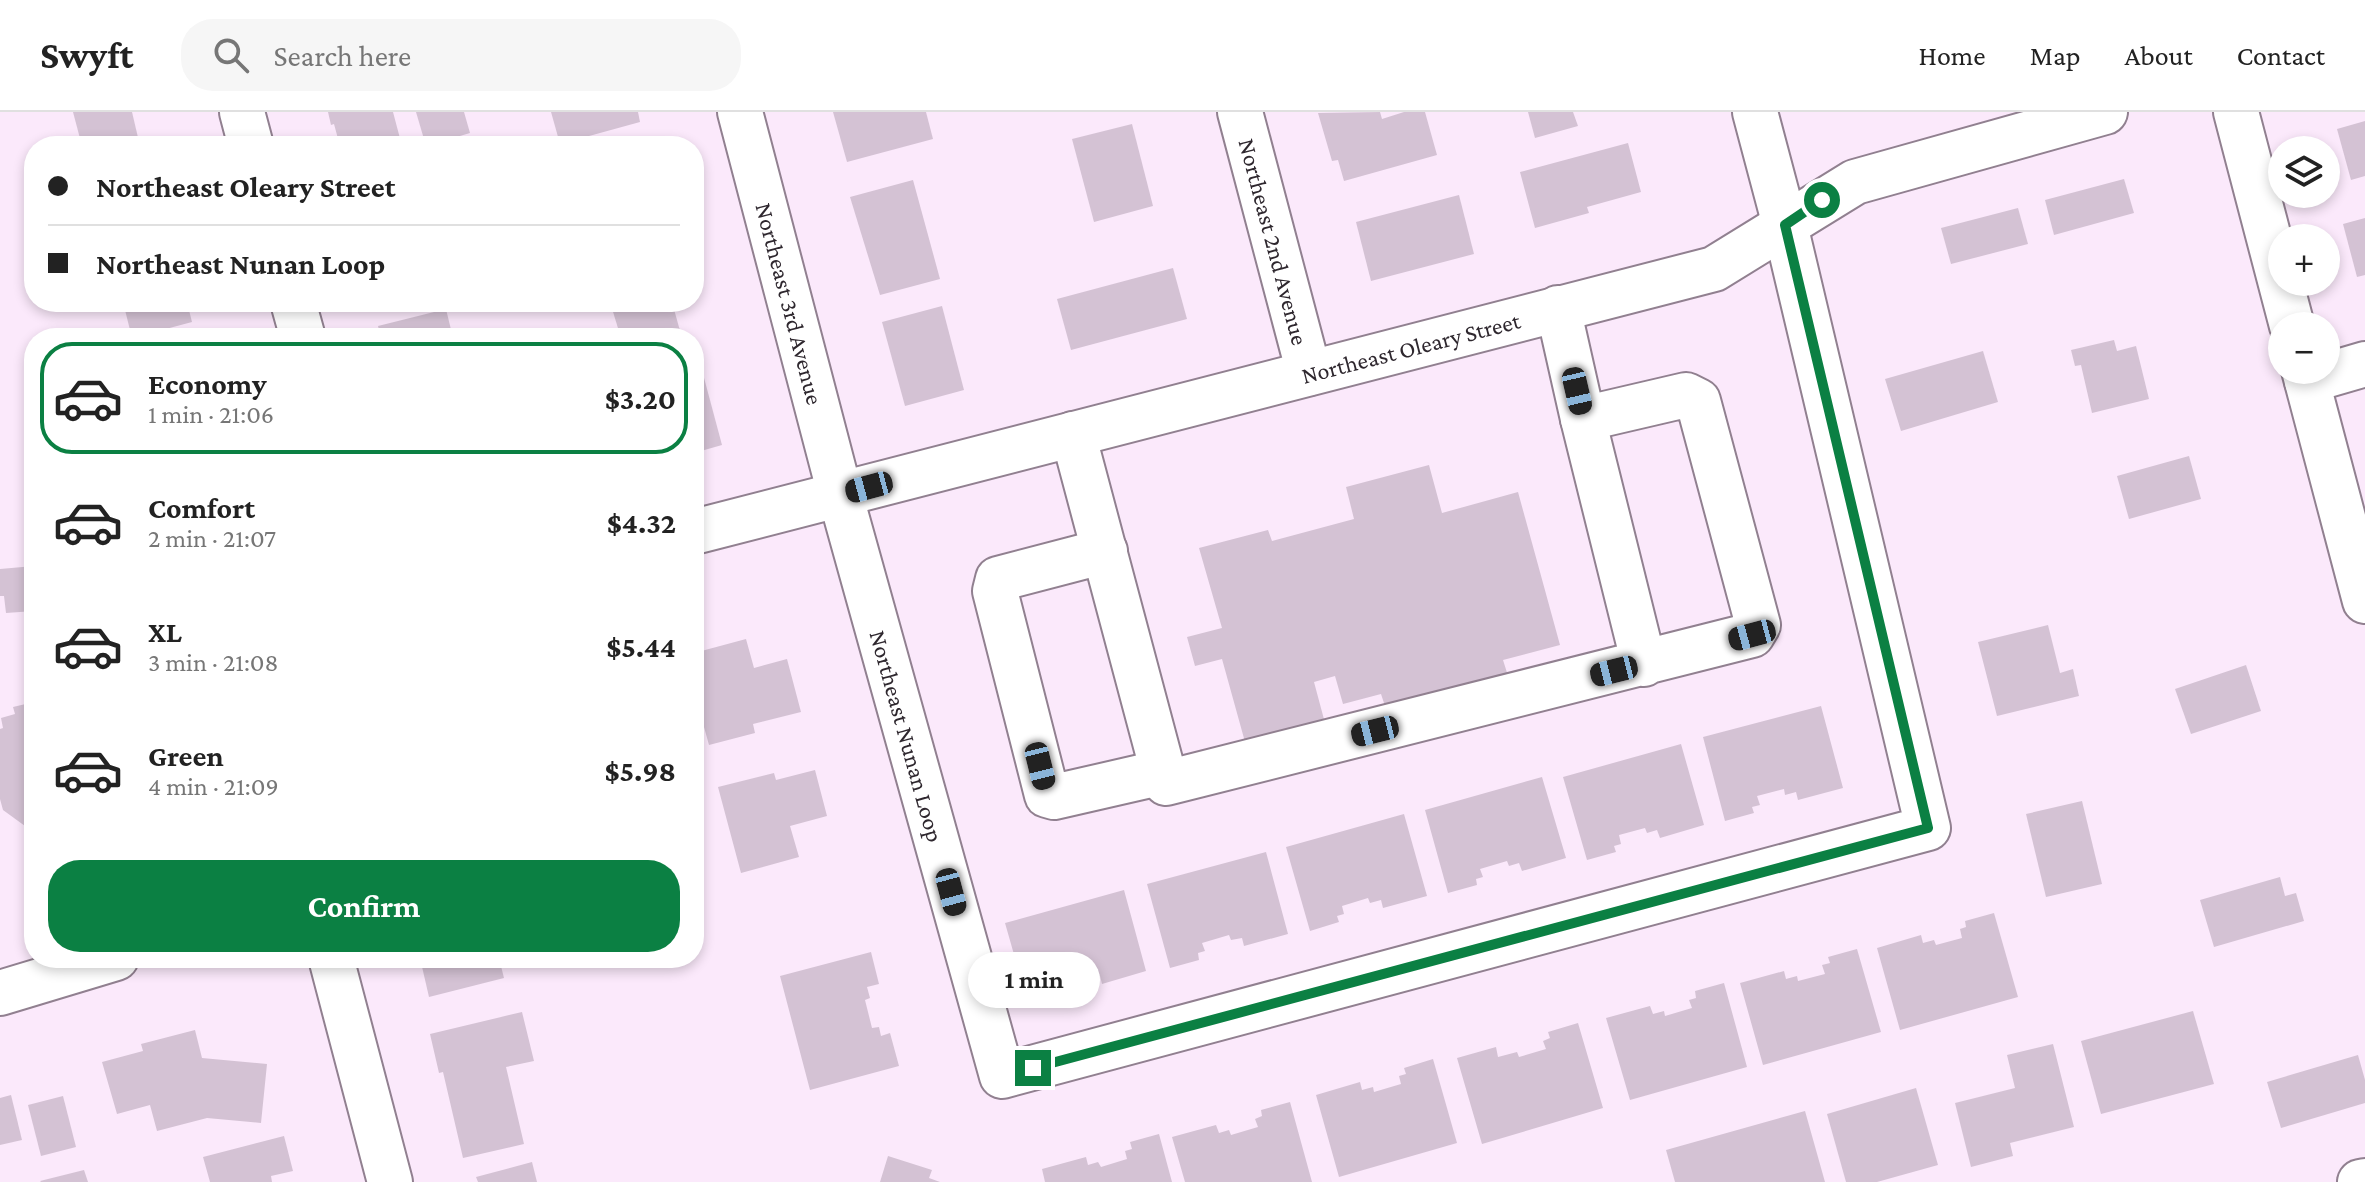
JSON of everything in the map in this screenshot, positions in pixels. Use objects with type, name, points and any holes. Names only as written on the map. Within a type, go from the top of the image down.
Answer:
[{"type":"street","points":[[242,112],[248,136]]},
{"type":"street","name":"Northeast 3rd Avenue","points":[[740,112],[840,494]]},
{"type":"street","name":"Northeast 2nd Avenue","points":[[1240,112],[1309,373]]},
{"type":"street","points":[[1755,112],[1785,225]]},
{"type":"street","name":"Northeast Oleary Street","points":[[704,529],[1714,269],[1855,182],[2105,112]]},
{"type":"street","points":[[2236,112],[2288,312]]},
{"type":"street","name":"Northeast Nunan Loop","points":[[840,494],[1002,1076],[1928,828],[1785,225]]},
{"type":"street","points":[[1558,308],[1644,664]]},
{"type":"street","points":[[2340,369],[2365,364]]},
{"type":"street","points":[[2307,384],[2365,601]]},
{"type":"street","points":[[1073,434],[1166,783],[1752,635],[1758,625],[1698,401],[1686,395],[1583,419]]},
{"type":"street","points":[[1105,551],[998,579],[995,591],[1047,795],[1054,797],[1163,772]]},
{"type":"street","points":[[0,993],[83,968]]},
{"type":"street","points":[[334,968],[390,1182]]},
{"type":"building","points":[[73,112],[132,112],[138,136],[79,136]]},
{"type":"building","points":[[328,112],[393,112],[399,136],[337,136],[334,124],[331,125]]},
{"type":"building","points":[[416,112],[464,112],[470,133],[423,136]]},
{"type":"building","points":[[551,112],[638,112],[640,122],[589,136],[558,136]]},
{"type":"building","points":[[833,112],[926,112],[933,139],[847,162]]},
{"type":"building","points":[[1380,112],[1382,119],[1404,112],[1425,112],[1437,155],[1344,181],[1338,160],[1332,161],[1318,113]]},
{"type":"building","points":[[1528,112],[1573,112],[1578,126],[1535,138]]},
{"type":"building","points":[[2365,121],[2365,176],[2351,180],[2337,129]]},
{"type":"building","points":[[1132,124],[1153,206],[1094,222],[1072,139]]},
{"type":"building","points":[[1628,143],[1641,192],[1587,207],[1589,213],[1535,228],[1520,172]]},
{"type":"building","points":[[2124,179],[2134,213],[2054,235],[2045,200]]},
{"type":"building","points":[[913,180],[940,279],[880,295],[850,197]]},
{"type":"building","points":[[1459,195],[1474,254],[1371,281],[1356,222]]},
{"type":"building","points":[[2018,208],[2028,244],[1951,264],[1941,228]]},
{"type":"building","points":[[2365,218],[2365,275],[2357,277],[2343,224]]},
{"type":"building","points":[[1173,268],[1187,319],[1071,350],[1057,299]]},
{"type":"building","points":[[942,306],[964,390],[905,406],[882,322]]},
{"type":"building","points":[[126,312],[190,312],[192,322],[170,328],[130,328]]},
{"type":"building","points":[[434,312],[447,312],[451,328],[378,328]]},
{"type":"building","points":[[613,312],[675,312],[679,328],[618,328]]},
{"type":"building","points":[[2114,340],[2117,351],[2136,346],[2149,399],[2092,413],[2081,365],[2075,366],[2071,350]]},
{"type":"building","points":[[1983,351],[1998,402],[1901,431],[1885,379]]},
{"type":"building","points":[[704,378],[722,445],[704,450]]},
{"type":"building","points":[[2189,456],[2201,499],[2129,519],[2117,476]]},
{"type":"building","points":[[1429,465],[1442,513],[1518,492],[1560,645],[1503,660],[1509,679],[1387,712],[1381,694],[1343,704],[1335,676],[1314,682],[1329,738],[1250,760],[1222,659],[1195,666],[1187,637],[1222,628],[1199,548],[1268,530],[1272,541],[1354,519],[1346,487]]},
{"type":"building","points":[[24,567],[24,612],[6,613],[4,596],[0,596],[0,569]]},
{"type":"building","points":[[2048,625],[2060,673],[2073,669],[2079,696],[1997,716],[1978,642]]},
{"type":"building","points":[[746,639],[754,668],[787,659],[801,712],[753,724],[755,733],[709,745],[704,727],[704,650]]},
{"type":"building","points":[[2246,665],[2261,711],[2191,734],[2175,689]]},
{"type":"building","points":[[24,704],[24,825],[3,810],[0,799],[1,718],[15,714],[13,707]]},
{"type":"building","points":[[1821,706],[1843,788],[1798,800],[1796,792],[1785,795],[1784,789],[1757,796],[1760,805],[1752,807],[1754,813],[1725,821],[1703,737]]},
{"type":"building","points":[[1681,744],[1704,825],[1660,838],[1657,830],[1647,833],[1645,828],[1619,835],[1621,844],[1614,846],[1616,852],[1587,860],[1563,777]]},
{"type":"building","points":[[815,770],[827,816],[790,826],[799,857],[741,873],[718,787],[774,773],[776,780]]},
{"type":"building","points":[[1542,777],[1566,858],[1522,871],[1519,863],[1509,866],[1507,861],[1480,869],[1483,877],[1476,879],[1477,885],[1448,893],[1425,810]]},
{"type":"building","points":[[2082,801],[2102,884],[2046,897],[2026,814]]},
{"type":"building","points":[[1404,814],[1427,896],[1383,908],[1381,900],[1370,903],[1368,898],[1342,906],[1344,914],[1337,916],[1339,922],[1310,931],[1286,847]]},
{"type":"building","points":[[1266,852],[1288,934],[1244,946],[1242,938],[1231,940],[1229,935],[1202,943],[1205,951],[1198,953],[1199,960],[1170,968],[1147,884]]},
{"type":"building","points":[[2280,877],[2285,896],[2296,893],[2304,921],[2214,947],[2200,900]]},
{"type":"building","points":[[1124,890],[1146,971],[1102,984],[1100,976],[1089,979],[1088,974],[1061,981],[1064,990],[1056,992],[1058,998],[1029,1007],[1005,923]]},
{"type":"building","points":[[1994,913],[2018,997],[1900,1030],[1877,948],[1921,935],[1923,943],[1934,940],[1936,945],[1962,938],[1960,929],[1966,927],[1965,921]]},
{"type":"building","points":[[1857,949],[1881,1032],[1763,1065],[1740,983],[1784,971],[1786,979],[1797,976],[1798,981],[1825,974],[1822,965],[1830,963],[1828,957]]},
{"type":"building","points":[[871,952],[879,984],[867,987],[870,998],[865,1000],[872,1028],[879,1027],[881,1036],[890,1033],[899,1066],[810,1090],[780,976]]},
{"type":"building","points":[[422,968],[502,968],[504,978],[429,997]]},
{"type":"building","points":[[1724,983],[1747,1067],[1630,1100],[1606,1018],[1650,1006],[1653,1014],[1664,1011],[1665,1016],[1692,1008],[1689,1000],[1696,998],[1695,991]]},
{"type":"building","points":[[2193,1011],[2214,1084],[2101,1114],[2081,1041]]},
{"type":"building","points":[[522,1012],[534,1061],[506,1067],[524,1144],[463,1158],[443,1072],[439,1073],[430,1034]]},
{"type":"building","points":[[1578,1023],[1603,1108],[1482,1144],[1457,1058],[1496,1047],[1498,1057],[1517,1052],[1519,1057],[1546,1049],[1543,1041],[1550,1038],[1548,1032]]},
{"type":"building","points":[[195,1030],[202,1058],[267,1064],[261,1123],[207,1118],[157,1131],[150,1105],[117,1114],[102,1062],[143,1051],[141,1044]]},
{"type":"building","points":[[2053,1044],[2074,1127],[2010,1143],[2013,1156],[1971,1167],[1955,1103],[2015,1088],[2007,1055]]},
{"type":"building","points":[[2358,1055],[2365,1080],[2365,1103],[2281,1128],[2267,1082]]},
{"type":"building","points":[[1433,1059],[1457,1143],[1339,1177],[1316,1095],[1360,1082],[1362,1090],[1373,1087],[1374,1092],[1401,1084],[1399,1076],[1406,1074],[1404,1068]]},
{"type":"building","points":[[1916,1088],[1938,1165],[1877,1182],[1846,1182],[1827,1114]]},
{"type":"building","points":[[11,1095],[22,1140],[0,1145],[0,1098]]},
{"type":"building","points":[[63,1096],[76,1147],[41,1156],[28,1105]]},
{"type":"building","points":[[1290,1102],[1312,1182],[1185,1182],[1172,1137],[1216,1125],[1219,1133],[1229,1130],[1231,1135],[1258,1127],[1255,1119],[1262,1116],[1261,1110]]},
{"type":"building","points":[[1805,1111],[1825,1182],[1675,1182],[1666,1150]]},
{"type":"building","points":[[1159,1134],[1172,1182],[1045,1182],[1042,1169],[1086,1157],[1088,1165],[1098,1162],[1101,1167],[1127,1159],[1125,1151],[1132,1149],[1130,1142]]},
{"type":"building","points":[[284,1136],[293,1171],[271,1176],[272,1182],[210,1182],[203,1157]]},
{"type":"building","points":[[888,1156],[932,1170],[929,1178],[940,1182],[880,1182]]},
{"type":"building","points":[[532,1162],[537,1182],[478,1182],[476,1177]]},
{"type":"building","points":[[84,1170],[88,1182],[40,1181]]},
{"type":"route","points":[[1033,1068],[1928,828],[1785,225],[1822,200]]}]
